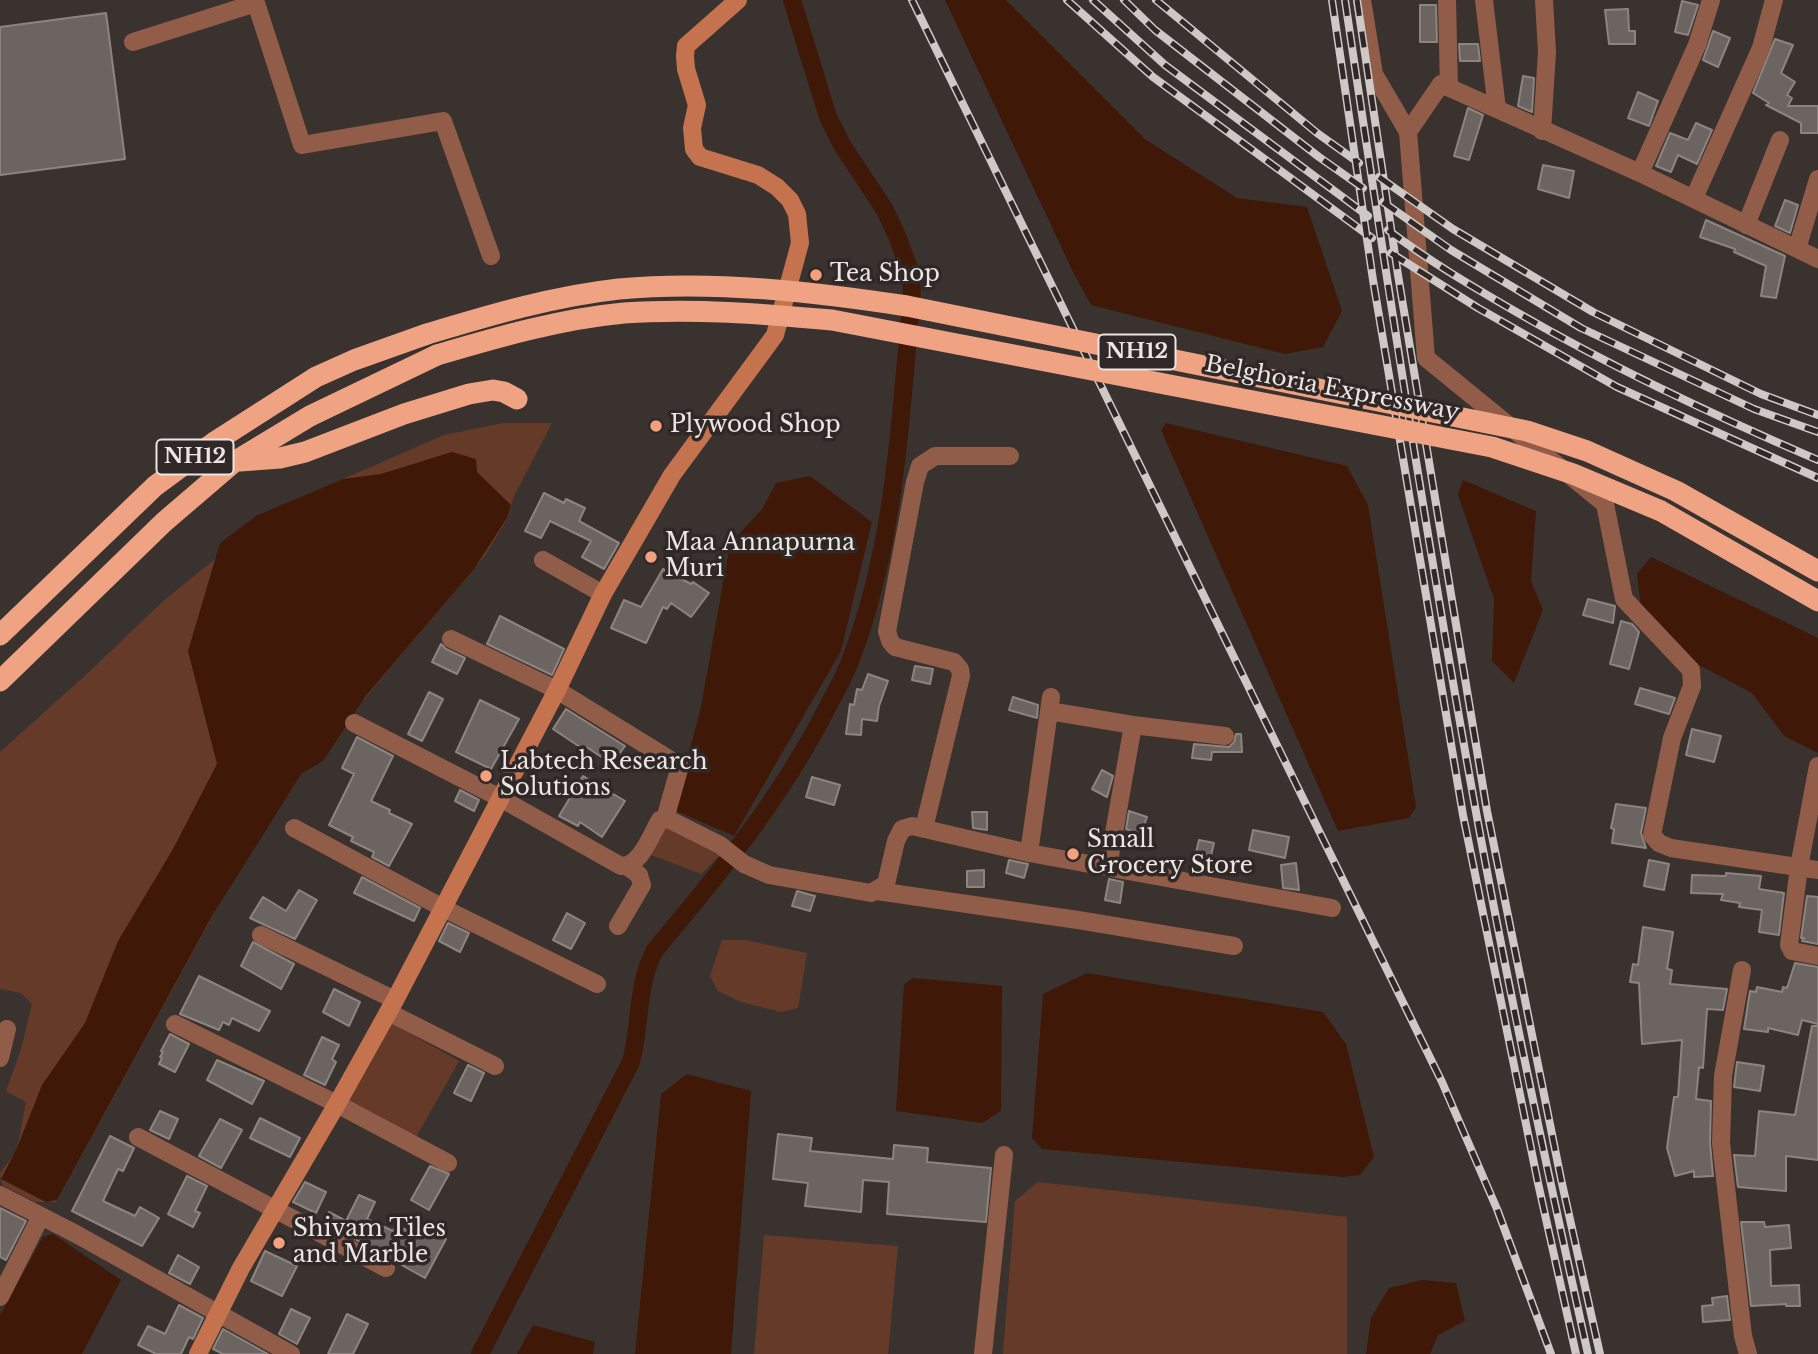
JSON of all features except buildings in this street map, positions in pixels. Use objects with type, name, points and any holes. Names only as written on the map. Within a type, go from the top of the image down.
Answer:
[{"type":"highway","name":"Belghoria Expressway","points":[[0,635],[155,486],[216,442],[316,377],[427,334],[499,312],[620,289],[769,289],[907,306],[1527,430],[1587,451],[1676,491],[1818,571]]},
{"type":"highway","name":"Belghoria Expressway","points":[[5,668],[164,522],[234,462],[310,416],[437,355],[560,322],[623,313],[675,311],[747,313],[844,322],[1492,447],[1573,474],[1661,511],[1818,601]]},
{"type":"highway","points":[[234,462],[304,452],[404,414],[469,394],[493,390],[517,399]]},
{"type":"street","points":[[198,1354],[241,1268],[392,1006],[558,690],[603,594],[672,475],[766,351],[775,335],[800,243],[797,214],[790,200],[777,187],[758,175],[700,157],[691,139],[696,104],[686,69],[686,46],[738,0]]},
{"type":"street","points":[[1362,0],[1374,74],[1408,132],[1426,358],[1605,504],[1624,599],[1691,670],[1692,686],[1672,738],[1652,835],[1658,843],[1671,848],[1818,870]]},
{"type":"street","points":[[1447,0],[1449,88]]},
{"type":"street","points":[[1484,0],[1497,109]]},
{"type":"street","points":[[1542,131],[1547,52],[1544,0]]},
{"type":"street","points":[[1640,173],[1697,45],[1711,0]]},
{"type":"street","points":[[1694,198],[1761,48],[1774,0]]},
{"type":"street","points":[[133,42],[256,3],[302,145],[443,121],[491,256]]},
{"type":"street","points":[[1408,132],[1441,85],[1640,173],[1818,259]]},
{"type":"street","points":[[1746,225],[1780,140]]},
{"type":"street","points":[[1797,249],[1818,179]]},
{"type":"street","points":[[924,828],[961,676],[960,669],[954,662],[895,647],[887,631],[915,482],[920,466],[935,456],[1010,456]]},
{"type":"street","points":[[543,560],[603,594]]},
{"type":"street","points":[[451,639],[558,690],[680,766],[665,819]]},
{"type":"street","points":[[1029,853],[1050,704],[1133,725],[1225,736]]},
{"type":"street","points":[[354,723],[500,798],[613,864],[628,867],[639,875],[642,885],[618,926]]},
{"type":"street","points":[[1108,867],[1133,725]]},
{"type":"street","points":[[1818,766],[1799,867],[1789,945],[1792,951],[1798,954],[1818,956]]},
{"type":"street","points":[[628,867],[636,861],[660,820],[665,819],[720,845],[744,864],[782,878],[864,894],[877,891],[1234,946]]},
{"type":"street","points":[[877,891],[886,884],[899,835],[912,826],[1029,853],[1332,908]]},
{"type":"street","points":[[294,828],[443,908],[597,985]]},
{"type":"street","points":[[261,935],[495,1066]]},
{"type":"street","points":[[1742,970],[1723,1076],[1721,1143],[1729,1228],[1743,1336],[1748,1354]]},
{"type":"street","points":[[175,1024],[337,1104],[448,1163]]},
{"type":"street","points":[[0,1058],[8,1029]]},
{"type":"street","points":[[138,1137],[386,1268]]},
{"type":"street","points":[[983,1354],[1004,1155]]},
{"type":"street","points":[[0,1195],[120,1258],[291,1354]]},
{"type":"street","points":[[0,1297],[41,1216]]},
{"type":"shaded area","points":[[945,0],[1006,0],[1145,139],[1237,198],[1307,207],[1342,311],[1323,347],[1285,354],[1091,305]]},
{"type":"shaded area","points":[[503,423],[552,423],[514,496],[507,519],[486,554],[303,772],[223,897],[56,1202],[35,1202],[2,1185],[0,1173],[17,1150],[26,1102],[6,1091],[21,1049],[32,1004],[21,993],[0,989],[0,752],[161,603],[242,537],[295,500],[444,435]]},
{"type":"shaded area","points":[[1166,423],[1347,466],[1368,505],[1416,807],[1409,818],[1338,831],[1161,430]]},
{"type":"shaded area","points":[[452,452],[476,459],[477,472],[511,505],[507,518],[474,569],[365,697],[323,761],[302,773],[212,916],[57,1200],[46,1202],[1,1179],[17,1148],[42,1085],[85,1023],[118,941],[173,849],[217,764],[188,651],[220,543],[256,516],[343,479],[381,474]]},
{"type":"shaded area","points":[[810,476],[872,522],[841,651],[734,836],[674,810],[701,707],[730,544],[762,509],[776,483]]},
{"type":"shaded area","points":[[1463,480],[1536,511],[1531,581],[1543,610],[1514,683],[1492,661],[1494,599],[1458,495]]},
{"type":"shaded area","points":[[1651,557],[1818,638],[1818,753],[1784,736],[1752,693],[1699,665],[1642,616],[1637,574]]},
{"type":"shaded area","points":[[665,826],[723,852],[701,874],[646,853]]},
{"type":"shaded area","points":[[722,940],[745,940],[807,953],[798,1008],[781,1012],[741,1002],[718,991],[710,976]]},
{"type":"shaded area","points":[[1087,973],[1323,1012],[1346,1044],[1374,1157],[1360,1175],[1343,1177],[1042,1149],[1032,1138],[1043,994]]},
{"type":"shaded area","points":[[913,978],[1002,986],[1001,1111],[982,1123],[896,1111],[904,984]]},
{"type":"shaded area","points":[[391,1023],[459,1061],[415,1139],[347,1101]]},
{"type":"shaded area","points":[[687,1074],[751,1091],[731,1354],[635,1354],[661,1094]]},
{"type":"shaded area","points":[[1038,1182],[1347,1217],[1347,1354],[1003,1354],[1015,1201]]},
{"type":"shaded area","points":[[53,1234],[121,1280],[82,1354],[0,1354],[0,1315],[43,1237]]},
{"type":"shaded area","points":[[764,1235],[898,1246],[888,1354],[754,1354]]},
{"type":"shaded area","points":[[1422,1280],[1456,1283],[1465,1321],[1438,1335],[1430,1354],[1366,1354],[1371,1318],[1389,1288]]},
{"type":"shaded area","points":[[533,1325],[595,1342],[593,1354],[517,1354]]},
{"type":"waterway","points":[[480,1354],[631,1062],[642,991],[655,950],[748,834],[809,741],[850,663],[878,567],[900,429],[912,290],[909,268],[885,210],[842,145],[828,117],[792,0]]},
{"type":"railway","points":[[912,0],[1442,1082],[1497,1209],[1551,1354]]},
{"type":"railway","points":[[1067,0],[1153,77],[1372,238]]},
{"type":"railway","points":[[1093,0],[1165,65],[1368,216]]},
{"type":"railway","points":[[1124,0],[1155,30],[1363,188]]},
{"type":"railway","points":[[1156,0],[1317,133],[1359,163]]},
{"type":"railway","points":[[1332,0],[1373,280],[1463,815],[1538,1183],[1576,1354]]},
{"type":"railway","points":[[1345,0],[1407,407],[1476,812],[1529,1084],[1588,1354]]},
{"type":"railway","points":[[1357,0],[1398,275],[1487,811],[1561,1179],[1600,1354]]},
{"type":"railway","points":[[1379,177],[1453,229],[1593,312],[1761,394],[1818,415]]},
{"type":"railway","points":[[1383,202],[1451,250],[1581,328],[1754,409],[1818,432]]},
{"type":"railway","points":[[1388,230],[1518,313],[1628,373],[1818,460]]},
{"type":"railway","points":[[1391,253],[1478,308],[1617,387],[1818,478]]},
{"type":"place","name":"Tea Shop","points":[[816,275]]},
{"type":"place","name":"Plywood Shop","points":[[656,426]]},
{"type":"place","name":"Maa Annapurna Muri","points":[[651,557]]},
{"type":"place","name":"Labtech Research Solutions","points":[[486,776]]},
{"type":"place","name":"Small Grocery Store","points":[[1073,854]]},
{"type":"place","name":"Shivam Tiles and Marble","points":[[279,1243]]}]
